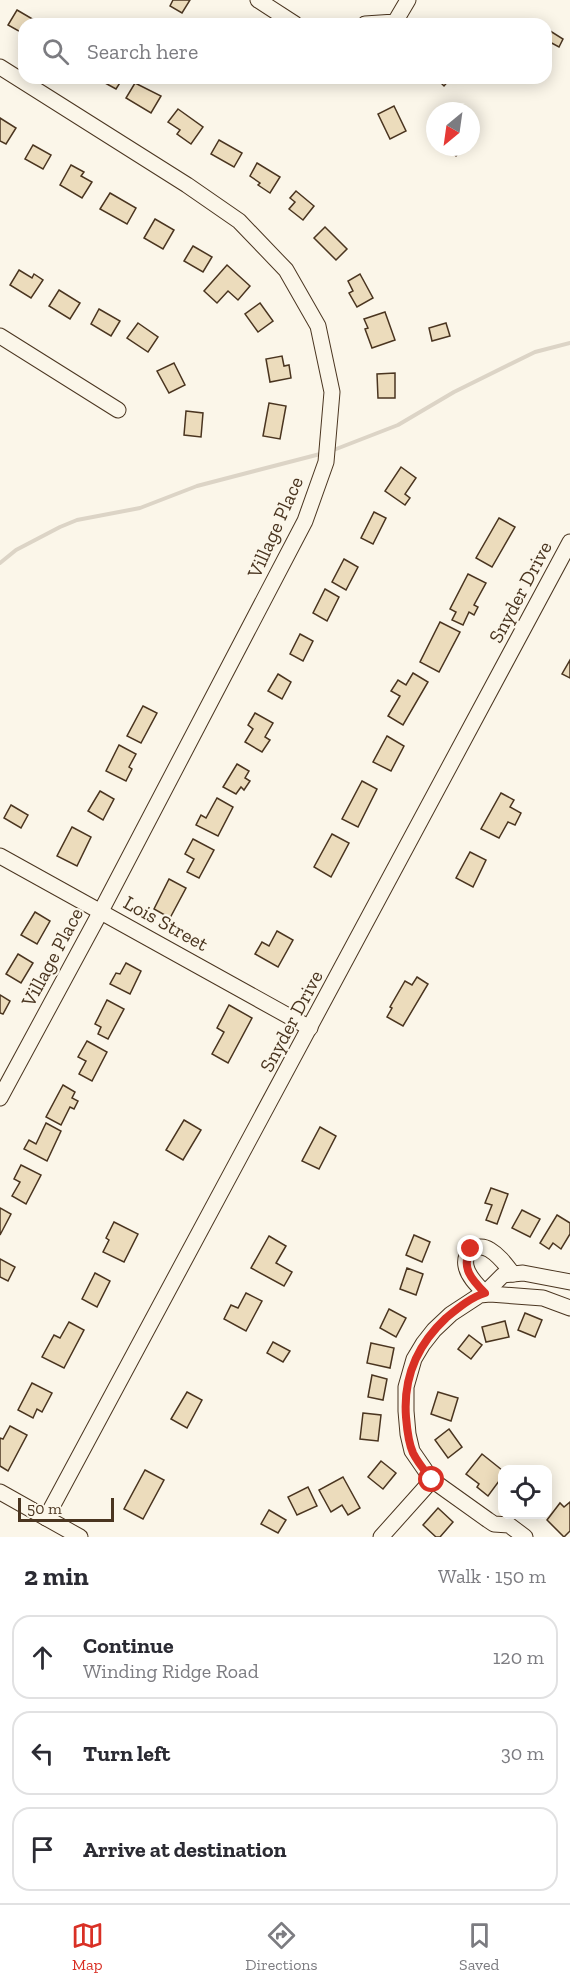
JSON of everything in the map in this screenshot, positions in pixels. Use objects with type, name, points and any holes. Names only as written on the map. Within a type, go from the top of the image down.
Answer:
[{"type":"street","points":[[258,0],[286,18]]},
{"type":"street","points":[[397,18],[408,0]]},
{"type":"street","name":"Village Place","points":[[0,67],[18,78]]},
{"type":"street","name":"Village Place","points":[[0,1098],[101,911],[305,521],[326,462],[332,392],[318,326],[286,270],[239,221],[188,185],[27,84]]},
{"type":"street","points":[[0,336],[118,410]]},
{"type":"street","name":"Snyder Drive","points":[[46,1518],[570,542]]},
{"type":"street","name":"Lois Street","points":[[0,856],[310,1028]]},
{"type":"street","points":[[513,1274],[503,1260],[489,1248],[480,1246],[471,1249],[467,1256],[466,1266],[472,1280],[485,1293],[543,1298],[570,1308]]},
{"type":"street","points":[[525,1537],[509,1526],[494,1524],[432,1480],[417,1461],[408,1434],[406,1411],[408,1376],[418,1352],[434,1330],[470,1300],[485,1293],[503,1275],[523,1274],[570,1282]]},
{"type":"street","points":[[381,1537],[432,1480]]},
{"type":"street","points":[[0,1492],[80,1537]]},
{"type":"building","points":[[173,0],[190,0],[182,13],[170,6]]},
{"type":"building","points":[[17,10],[31,18],[18,18],[18,31],[8,25]]},
{"type":"building","points":[[552,32],[563,39],[559,47],[552,43]]},
{"type":"building","points":[[107,84],[119,84],[116,89]]},
{"type":"building","points":[[134,84],[161,96],[151,113],[126,98]]},
{"type":"building","points":[[394,106],[406,131],[390,139],[378,114]]},
{"type":"building","points":[[178,109],[203,127],[191,144],[177,134],[180,130],[168,122]]},
{"type":"building","points":[[0,118],[16,128],[6,144],[0,141]]},
{"type":"building","points":[[219,140],[242,153],[234,167],[211,154]]},
{"type":"building","points":[[33,145],[51,155],[43,169],[25,159]]},
{"type":"building","points":[[257,163],[280,177],[270,193],[250,176]]},
{"type":"building","points":[[71,165],[84,172],[81,176],[92,182],[82,198],[60,185]]},
{"type":"building","points":[[296,191],[314,206],[303,220],[289,209],[295,202],[290,198]]},
{"type":"building","points":[[110,193],[136,208],[127,224],[100,209]]},
{"type":"building","points":[[155,219],[174,230],[163,249],[144,238]]},
{"type":"building","points":[[325,227],[347,249],[336,260],[314,238]]},
{"type":"building","points":[[193,246],[212,257],[203,272],[184,261]]},
{"type":"building","points":[[227,265],[250,286],[238,300],[228,291],[217,303],[204,291]]},
{"type":"building","points":[[19,270],[32,278],[34,274],[43,280],[31,298],[10,285]]},
{"type":"building","points":[[360,274],[373,298],[357,307],[349,293],[353,291],[348,281]]},
{"type":"building","points":[[59,290],[80,303],[70,319],[49,306]]},
{"type":"building","points":[[260,303],[273,321],[258,332],[245,314]]},
{"type":"building","points":[[99,309],[120,321],[111,336],[91,324]]},
{"type":"building","points":[[385,312],[395,340],[372,348],[364,319]]},
{"type":"building","points":[[138,323],[158,337],[148,352],[127,338]]},
{"type":"building","points":[[446,323],[450,336],[432,341],[429,328]]},
{"type":"building","points":[[282,356],[284,366],[289,365],[291,378],[270,382],[266,359]]},
{"type":"building","points":[[174,363],[185,385],[169,393],[157,371]]},
{"type":"building","points":[[395,373],[395,398],[378,398],[377,374]]},
{"type":"building","points":[[269,403],[286,406],[280,439],[263,436]]},
{"type":"building","points":[[186,411],[203,413],[201,437],[184,435]]},
{"type":"building","points":[[401,467],[416,478],[405,494],[410,498],[405,505],[385,491]]},
{"type":"building","points":[[374,512],[386,518],[373,544],[361,538]]},
{"type":"building","points":[[499,518],[515,527],[492,567],[476,558]]},
{"type":"building","points":[[344,559],[358,567],[346,590],[332,582]]},
{"type":"building","points":[[468,574],[486,583],[474,605],[478,607],[474,615],[469,612],[463,625],[452,620],[456,612],[450,609]]},
{"type":"building","points":[[325,589],[339,597],[327,621],[313,613]]},
{"type":"building","points":[[440,622],[460,632],[439,672],[420,662]]},
{"type":"building","points":[[300,634],[313,641],[303,661],[290,654]]},
{"type":"building","points":[[570,660],[570,678],[562,674]]},
{"type":"building","points":[[413,673],[428,682],[403,725],[388,716],[400,696],[391,691],[398,680],[406,685]]},
{"type":"building","points":[[278,674],[291,682],[282,699],[268,691]]},
{"type":"building","points":[[143,706],[157,713],[141,743],[127,736]]},
{"type":"building","points":[[255,713],[273,723],[265,737],[270,740],[262,752],[245,742],[253,729],[248,725]]},
{"type":"building","points":[[387,736],[404,746],[391,771],[373,762]]},
{"type":"building","points":[[119,745],[136,754],[129,767],[132,769],[126,781],[106,771]]},
{"type":"building","points":[[237,764],[249,771],[245,778],[250,781],[244,790],[241,787],[236,794],[223,787]]},
{"type":"building","points":[[362,781],[377,789],[358,827],[342,819]]},
{"type":"building","points":[[100,791],[114,799],[103,820],[88,811]]},
{"type":"building","points":[[501,793],[514,800],[510,807],[521,813],[515,825],[508,822],[499,838],[481,829]]},
{"type":"building","points":[[217,798],[233,807],[218,836],[196,825],[201,815],[206,818]]},
{"type":"building","points":[[11,805],[28,815],[21,828],[4,818]]},
{"type":"building","points":[[72,827],[91,837],[77,866],[57,856]]},
{"type":"building","points":[[332,834],[349,843],[331,877],[314,867]]},
{"type":"building","points":[[193,839],[214,850],[199,878],[187,872],[194,859],[185,854]]},
{"type":"building","points":[[470,852],[486,860],[473,887],[456,878]]},
{"type":"building","points":[[169,879],[186,888],[170,918],[154,909]]},
{"type":"building","points":[[35,912],[50,921],[37,944],[21,935]]},
{"type":"building","points":[[277,931],[293,940],[278,967],[255,954],[262,942],[269,946]]},
{"type":"building","points":[[18,954],[33,963],[21,983],[6,974]]},
{"type":"building","points":[[126,963],[141,971],[130,994],[110,984],[116,973],[120,974]]},
{"type":"building","points":[[417,977],[428,984],[403,1026],[387,1017],[405,981],[412,985]]},
{"type":"building","points":[[0,995],[10,1001],[3,1014],[0,1013]]},
{"type":"building","points":[[107,1000],[124,1009],[108,1039],[98,1034],[101,1027],[95,1024]]},
{"type":"building","points":[[229,1005],[252,1018],[228,1063],[212,1054],[224,1032],[217,1028]]},
{"type":"building","points":[[87,1041],[107,1052],[92,1081],[79,1074],[86,1061],[78,1057]]},
{"type":"building","points":[[63,1085],[75,1092],[72,1098],[78,1101],[74,1109],[70,1107],[61,1125],[46,1117]]},
{"type":"building","points":[[184,1120],[201,1130],[183,1160],[166,1150]]},
{"type":"building","points":[[46,1123],[61,1131],[47,1161],[24,1149],[29,1140],[36,1144]]},
{"type":"building","points":[[320,1127],[336,1136],[319,1169],[302,1161]]},
{"type":"building","points":[[21,1165],[41,1175],[26,1204],[12,1196],[20,1182],[14,1179]]},
{"type":"building","points":[[491,1188],[508,1194],[497,1224],[486,1220],[492,1205],[485,1203]]},
{"type":"building","points":[[0,1208],[11,1214],[0,1235]]},
{"type":"building","points":[[522,1210],[540,1219],[530,1237],[512,1228]]},
{"type":"building","points":[[557,1215],[570,1223],[570,1234],[561,1249],[553,1243],[549,1249],[540,1243]]},
{"type":"building","points":[[114,1222],[138,1234],[124,1262],[103,1252],[109,1240],[106,1238]]},
{"type":"building","points":[[414,1235],[430,1242],[422,1262],[406,1255]]},
{"type":"building","points":[[269,1236],[286,1246],[276,1263],[292,1272],[284,1286],[251,1268]]},
{"type":"building","points":[[0,1259],[15,1267],[8,1281],[0,1277]]},
{"type":"building","points":[[407,1268],[423,1274],[416,1295],[400,1289]]},
{"type":"building","points":[[95,1273],[110,1281],[97,1307],[82,1299]]},
{"type":"building","points":[[246,1293],[262,1301],[246,1331],[224,1319],[231,1305],[238,1308]]},
{"type":"building","points":[[389,1309],[406,1318],[396,1337],[380,1328]]},
{"type":"building","points":[[525,1313],[542,1320],[535,1337],[518,1330]]},
{"type":"building","points":[[505,1321],[509,1337],[486,1342],[482,1327]]},
{"type":"building","points":[[69,1322],[84,1330],[64,1368],[42,1357],[54,1335],[60,1338]]},
{"type":"building","points":[[469,1335],[482,1345],[471,1359],[458,1349]]},
{"type":"building","points":[[273,1342],[290,1351],[283,1362],[267,1353]]},
{"type":"building","points":[[371,1343],[394,1348],[390,1368],[367,1363]]},
{"type":"building","points":[[372,1375],[387,1379],[383,1400],[368,1397]]},
{"type":"building","points":[[32,1383],[52,1393],[42,1412],[37,1409],[33,1418],[18,1410]]},
{"type":"building","points":[[187,1392],[202,1400],[187,1428],[171,1419]]},
{"type":"building","points":[[438,1392],[458,1398],[451,1421],[431,1414]]},
{"type":"building","points":[[363,1413],[381,1415],[378,1441],[360,1439]]},
{"type":"building","points":[[10,1426],[27,1435],[8,1471],[0,1466],[0,1438],[3,1439]]},
{"type":"building","points":[[449,1429],[462,1447],[448,1458],[435,1440]]},
{"type":"building","points":[[482,1454],[498,1467],[498,1482],[488,1496],[477,1487],[479,1484],[466,1474]]},
{"type":"building","points":[[381,1461],[396,1473],[383,1489],[368,1477]]},
{"type":"building","points":[[145,1470],[164,1480],[143,1519],[124,1509]]},
{"type":"building","points":[[343,1477],[360,1508],[348,1515],[342,1505],[331,1512],[319,1490]]},
{"type":"building","points":[[308,1487],[317,1506],[297,1515],[288,1497]]},
{"type":"building","points":[[570,1502],[570,1531],[564,1537],[547,1520],[552,1519],[552,1513],[560,1503],[564,1507]]},
{"type":"building","points":[[438,1508],[453,1522],[440,1537],[436,1537],[423,1525]]},
{"type":"building","points":[[269,1510],[286,1520],[278,1533],[261,1524]]},
{"type":"waterway","points":[[331,451],[398,425],[454,392],[535,352],[570,343]]},
{"type":"waterway","points":[[0,563],[16,550],[77,520],[140,508],[197,486],[324,453]]},
{"type":"route","points":[[432,1480],[412,1451],[408,1434],[406,1387],[414,1359],[434,1330],[470,1300],[485,1293],[472,1280],[466,1266],[467,1256],[471,1249]]}]
